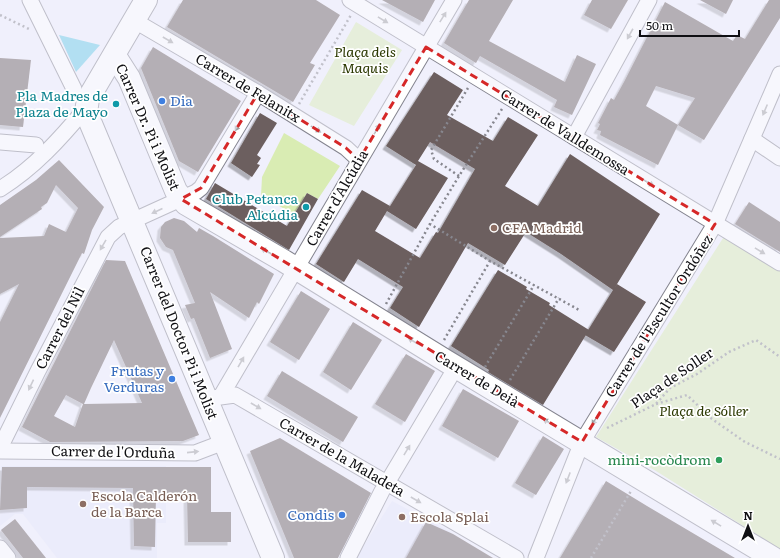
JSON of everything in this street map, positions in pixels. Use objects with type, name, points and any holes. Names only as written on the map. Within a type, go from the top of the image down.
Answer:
[{"type":"street","points":[[30,0],[74,89]]},
{"type":"street","points":[[0,189],[33,165],[50,149],[86,108],[88,99],[115,56],[146,0]]},
{"type":"street","name":"Carrer d'Alcúdia","points":[[214,398],[295,268],[454,0]]},
{"type":"street","points":[[574,137],[649,0]]},
{"type":"street","name":"Carrer de Valldemossa","points":[[351,6],[426,47],[780,264]]},
{"type":"street","name":"Carrer de Felanitx","points":[[134,21],[258,93],[346,148],[359,160]]},
{"type":"street","name":"Carrer Dr. Pi i Molist","points":[[115,56],[129,78],[181,200]]},
{"type":"street","name":"Carrer de l'Escultor Ordóñez","points":[[536,558],[582,442],[716,224],[780,74]]},
{"type":"street","name":"Carrer del Nil","points":[[0,448],[103,244],[113,231],[181,200],[201,188],[258,93]]},
{"type":"street","name":"Carrer del Doctor Pi i Molist","points":[[86,108],[90,123],[133,221],[214,398],[224,442],[272,558]]},
{"type":"street","points":[[752,139],[780,158]]},
{"type":"street","points":[[0,142],[36,145]]},
{"type":"street","name":"Carrer de Deià","points":[[181,200],[295,268],[456,368],[582,442],[773,558]]},
{"type":"street","points":[[348,558],[384,487],[456,368]]},
{"type":"street","name":"Carrer de la Maladeta","points":[[214,398],[235,395],[384,487],[516,558]]},
{"type":"street","name":"Carrer de l'Orduña","points":[[0,451],[195,453],[224,442]]},
{"type":"street","points":[[0,548],[8,558]]},
{"type":"path","points":[[298,107],[351,6]]},
{"type":"path","points":[[0,15],[24,26],[50,42]]},
{"type":"path","points":[[458,176],[434,159],[431,150],[469,85]]},
{"type":"path","points":[[383,310],[458,176],[504,105]]},
{"type":"path","points":[[430,224],[490,261],[581,311]]},
{"type":"path","name":"Carrer de Deià","points":[[441,346],[490,261]]},
{"type":"path","points":[[482,372],[534,285]]},
{"type":"path","name":"Carrer de Deià","points":[[509,382],[559,298]]},
{"type":"path","name":"Plaça de Soller","points":[[602,430],[656,404],[670,388],[697,374],[729,352],[756,340],[780,357]]},
{"type":"path","points":[[656,404],[687,395],[712,419],[745,442],[780,459]]},
{"type":"path","points":[[591,558],[632,489]]},
{"type":"highlighted area","points":[[426,47],[715,224],[582,442],[181,199],[201,188],[258,93],[346,148],[359,160]]},
{"type":"shaded area","name":"Escola Calderón de la Barca","points":[[1,466],[166,466],[166,523],[157,523],[157,558],[57,558],[23,514],[15,514],[0,526]]},
{"type":"shaded area","name":"Escola Splai","points":[[392,501],[451,532],[436,558],[356,558]]},
{"type":"green space","name":"Plaça dels Maquis","points":[[356,22],[402,50],[354,126],[309,105]]},
{"type":"green space","points":[[284,133],[340,166],[318,199],[307,193],[294,214],[261,196],[262,177]]},
{"type":"green space","name":"Plaça de Sóller","points":[[725,235],[780,271],[780,549],[656,471],[596,437]]},
{"type":"water","points":[[59,35],[100,45],[76,72]]},
{"type":"building","points":[[183,0],[316,0],[340,15],[310,63],[315,65],[293,102],[167,27]]},
{"type":"building","points":[[382,0],[435,0],[423,22]]},
{"type":"building","points":[[469,0],[513,0],[489,41],[565,82],[577,55],[596,64],[572,115],[554,107],[557,100],[480,56],[476,63],[444,43]]},
{"type":"building","points":[[592,0],[628,0],[611,29],[584,15]]},
{"type":"building","points":[[700,0],[733,0],[726,14]]},
{"type":"building","points":[[769,0],[780,0],[780,18],[704,140],[678,125],[658,165],[600,135],[601,131],[597,130],[600,124],[598,123],[611,98],[614,100],[624,82],[665,2],[733,41],[737,35],[745,39]],"holes":[[[656,86],[695,98],[678,125],[646,106]]]},
{"type":"building","points":[[153,47],[241,101],[198,172],[179,161],[141,68]]},
{"type":"building","points":[[0,58],[31,60],[23,127],[0,125]]},
{"type":"building","points":[[434,72],[463,90],[447,115],[493,141],[508,117],[538,135],[505,186],[538,206],[570,154],[660,214],[617,284],[646,302],[614,352],[585,335],[613,290],[526,232],[505,265],[468,243],[419,327],[390,308],[403,287],[358,259],[344,282],[316,264],[362,190],[390,206],[387,211],[416,165],[386,146]],"holes":[[[430,142],[475,169],[438,233],[436,232],[420,258],[375,231],[387,211],[416,229],[448,178],[418,161]]]},
{"type":"building","points":[[260,113],[277,123],[257,155],[261,158],[257,164],[260,165],[252,177],[231,163]]},
{"type":"building","points":[[59,160],[104,207],[92,230],[84,254],[82,253],[0,418],[0,322],[19,284],[0,294],[0,238],[44,236],[49,224],[66,232],[78,208],[56,185],[47,203],[41,207],[42,209],[0,237],[0,205],[36,180]]},
{"type":"building","points":[[215,183],[287,226],[307,193],[318,199],[289,250],[206,199]]},
{"type":"building","points":[[749,202],[780,222],[780,252],[735,224]]},
{"type":"building","points":[[174,218],[184,221],[197,232],[199,228],[274,274],[259,304],[257,302],[249,318],[210,292],[232,349],[210,358],[194,318],[191,319],[185,305],[195,303],[173,250],[166,247],[160,238],[161,227],[165,222]]},
{"type":"building","points":[[106,260],[125,261],[199,435],[183,441],[50,442],[22,427]],"holes":[[[114,340],[142,403],[84,404],[91,388]],[[66,395],[83,404],[75,427],[54,416]]]},
{"type":"building","points":[[498,270],[527,287],[526,289],[550,303],[549,305],[589,330],[543,405],[488,372],[489,370],[451,346]]},
{"type":"building","points":[[301,291],[330,309],[299,360],[270,342]]},
{"type":"building","points":[[353,322],[382,340],[351,390],[323,372]]},
{"type":"building","points":[[406,354],[435,371],[405,422],[375,404]]},
{"type":"building","points":[[282,371],[358,417],[343,442],[267,396]]},
{"type":"building","points":[[463,389],[519,421],[498,458],[442,426]]},
{"type":"building","points":[[543,436],[564,449],[536,495],[515,483]]},
{"type":"building","points":[[280,438],[371,493],[338,558],[294,558],[250,451]]},
{"type":"building","points":[[2,467],[211,467],[211,512],[231,512],[231,542],[188,542],[187,494],[156,494],[155,547],[134,546],[133,488],[27,487],[27,508],[0,510]]},
{"type":"building","points":[[606,481],[647,506],[735,558],[560,558]]},
{"type":"building","points":[[15,519],[46,558],[23,558],[1,530]]},
{"type":"building","points":[[426,522],[453,534],[493,558],[406,558]]},
{"type":"place","name":"Dia","points":[[162,101]]},
{"type":"place","name":"Pla Madres de Plaza de Mayo","points":[[116,104]]},
{"type":"place","name":"Club Petanca Alcúdia","points":[[306,207]]},
{"type":"place","name":"CFA Madrid","points":[[494,228]]},
{"type":"place","name":"Frutas y Verduras","points":[[172,379]]},
{"type":"place","name":"mini-rocòdrom","points":[[719,460]]},
{"type":"place","name":"Escola Calderón de la Barca","points":[[83,504]]},
{"type":"place","name":"Condis","points":[[342,515]]},
{"type":"place","name":"Escola Splai","points":[[402,517]]}]
